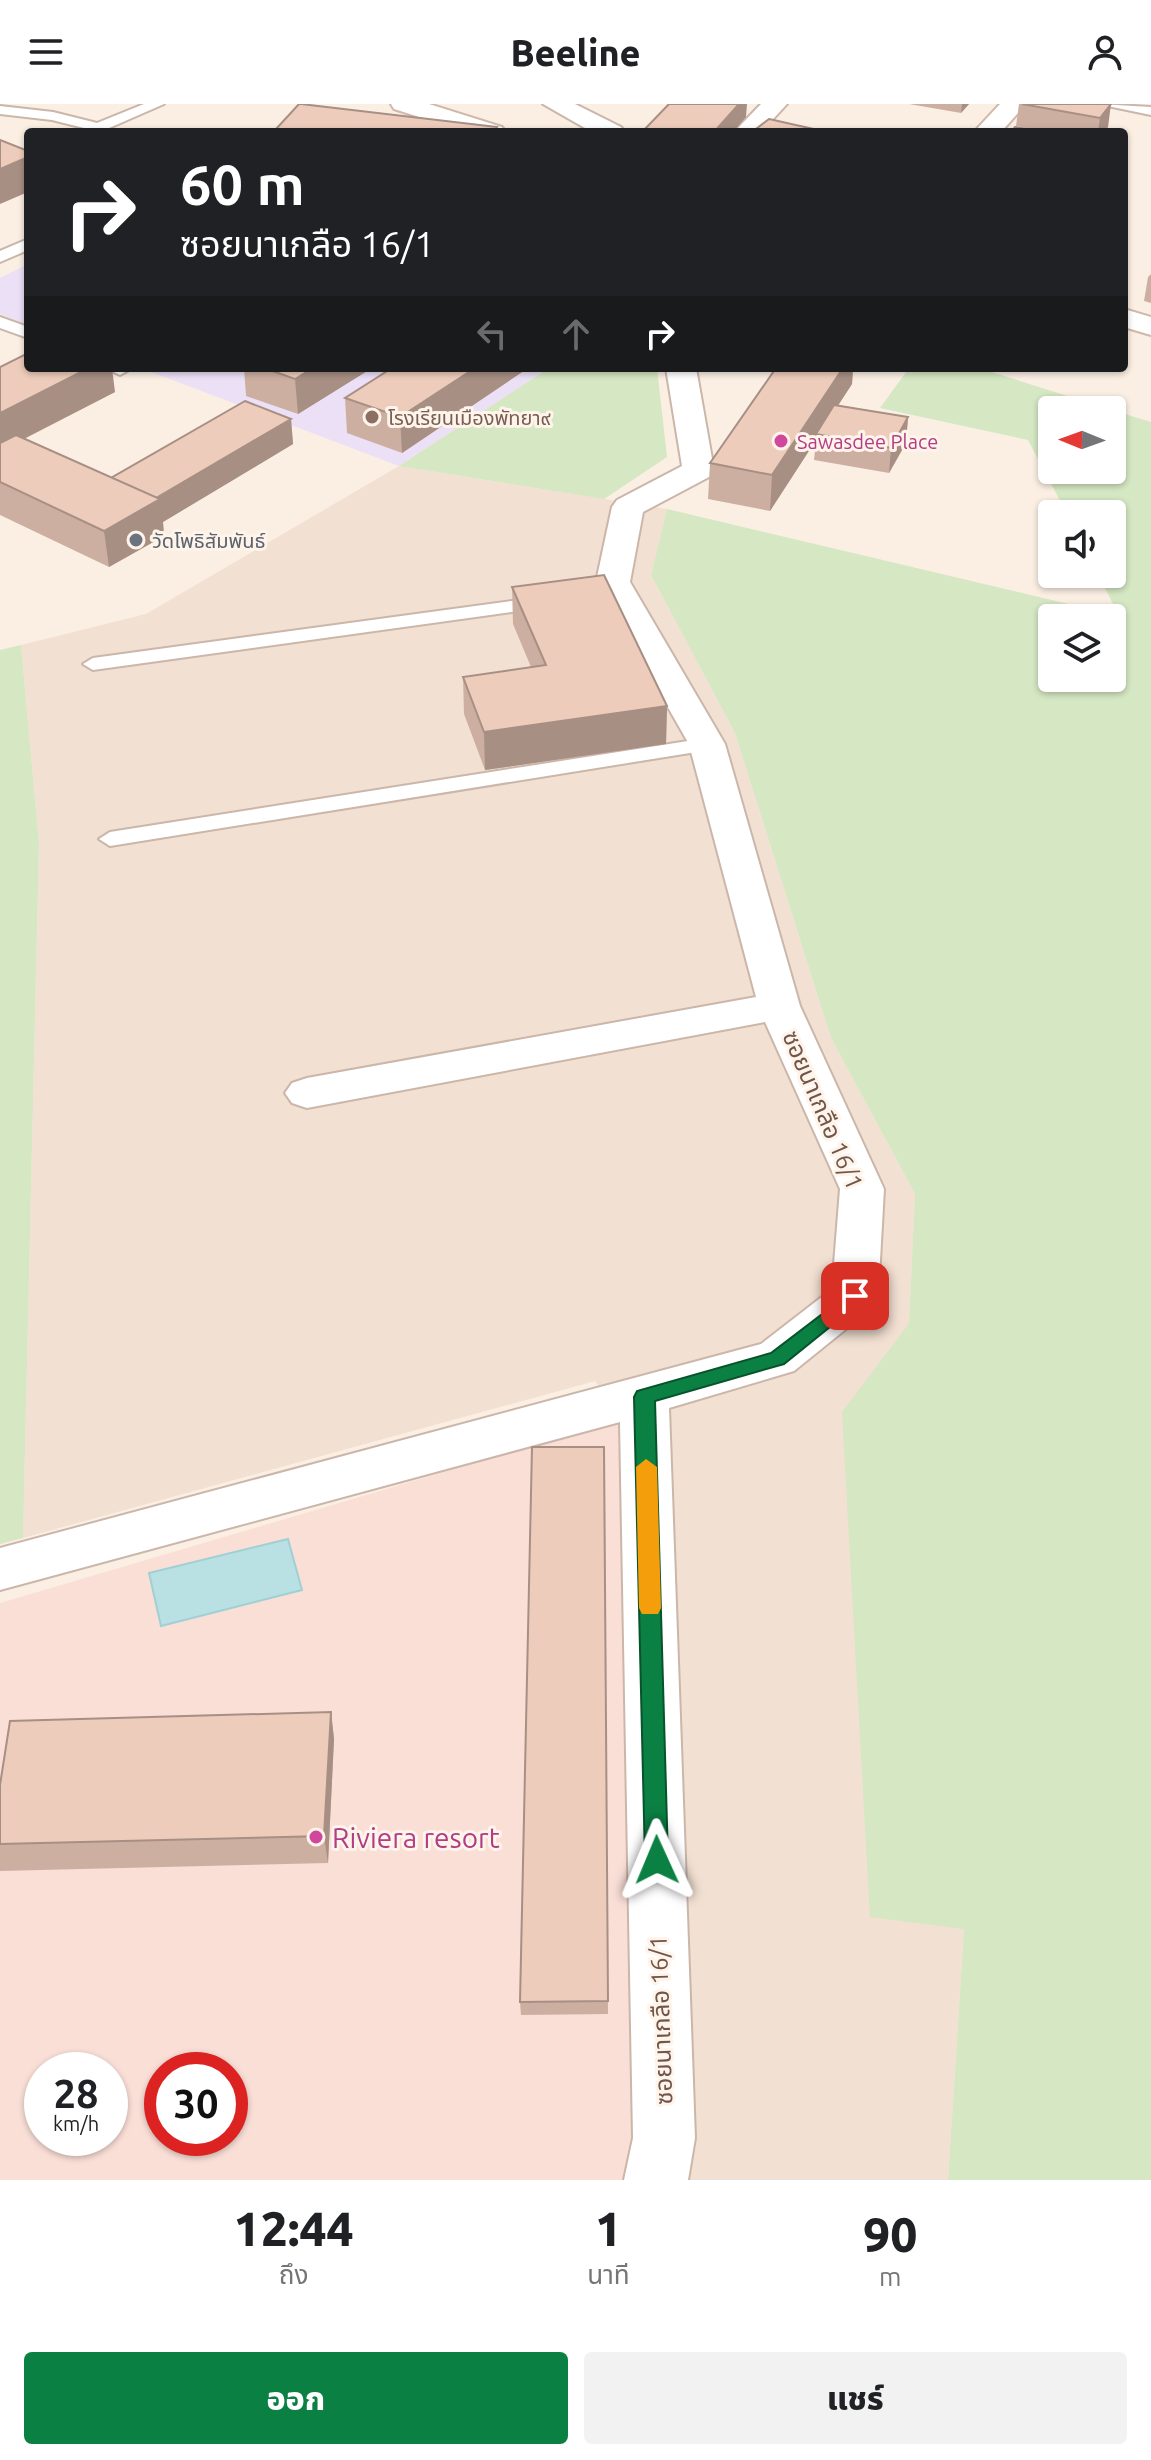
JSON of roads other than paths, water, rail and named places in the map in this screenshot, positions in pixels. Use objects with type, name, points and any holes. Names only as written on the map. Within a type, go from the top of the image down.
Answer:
[{"type":"street","points":[[403,104],[480,128]]},
{"type":"street","points":[[558,104],[604,128]]},
{"type":"street","points":[[751,128],[775,104]]},
{"type":"street","points":[[991,128],[1014,104]]},
{"type":"street","points":[[1128,319],[1151,326]]},
{"type":"street","name":"ซอยนาเกลือ 16/1","points":[[656,2180],[664,2138],[644,1397],[777,1358],[855,1296],[862,1189],[779,1006],[707,744],[611,593],[628,507],[698,470],[682,372]]},
{"type":"street","points":[[307,1093],[779,1006]]},
{"type":"street","points":[[0,1569],[644,1397]]},
{"type":"lane","points":[[108,128],[157,104]]},
{"type":"lane","points":[[1105,104],[1151,111]]},
{"type":"lane","points":[[0,110],[53,116],[97,128]]},
{"type":"lane","points":[[0,257],[24,246]]},
{"type":"lane","points":[[0,322],[24,331]]},
{"type":"lane","points":[[93,664],[573,599]]},
{"type":"lane","points":[[110,839],[707,744]]},
{"type":"water","points":[[288,1539],[302,1590],[161,1626],[149,1573]]},
{"type":"place","name":"โรงเรียนเมืองพัทยา๙","points":[[372,417]]},
{"type":"place","name":"Sawasdee Place","points":[[781,441]]},
{"type":"place","name":"วัดโพธิสัมพันธ์","points":[[136,540]]},
{"type":"place","name":"Riviera resort","points":[[316,1837]]}]
